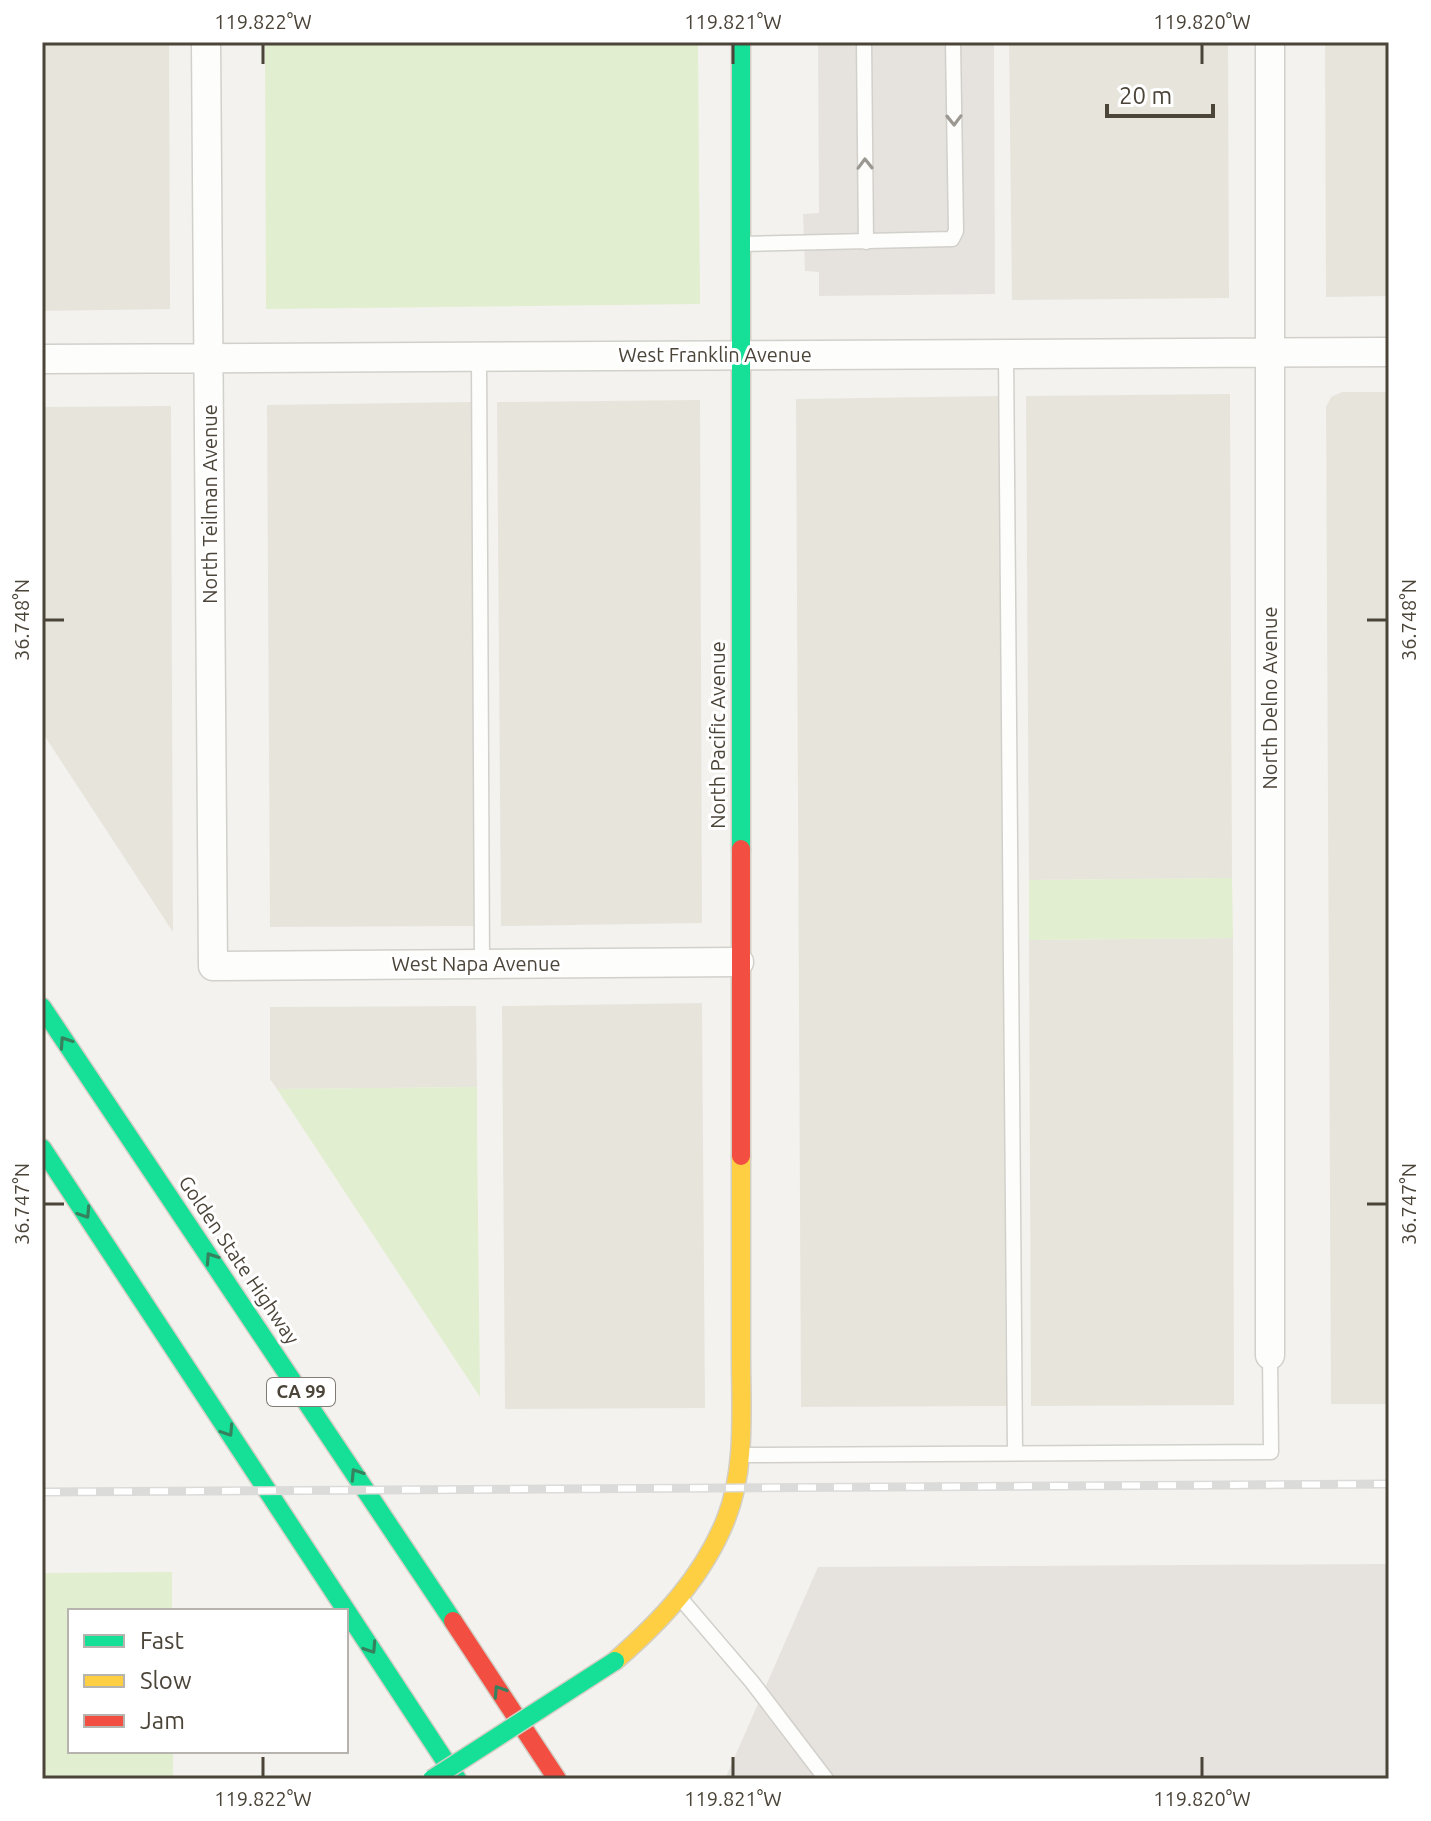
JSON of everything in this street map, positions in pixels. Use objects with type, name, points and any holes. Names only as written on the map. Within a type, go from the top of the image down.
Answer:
[{"type":"main road","name":"North Pacific Avenue","points":[[739,1455],[741,42]]},
{"type":"main road","name":"Golden State Highway","points":[[42,1007],[557,1779]]},
{"type":"main road","points":[[42,1148],[345,1609]]},
{"type":"main road","points":[[432,1779],[615,1661],[661,1622],[681,1598],[705,1560],[729,1512],[739,1455]]},
{"type":"main road","points":[[348,1613],[457,1779]]},
{"type":"street","name":"North Teilman Avenue","points":[[206,42],[213,966]]},
{"type":"street","name":"North Delno Avenue","points":[[1270,42],[1270,1355]]},
{"type":"street","name":"West Franklin Avenue","points":[[42,359],[1389,352]]},
{"type":"street","name":"West Napa Avenue","points":[[213,966],[739,962]]},
{"type":"lane","points":[[864,42],[866,242]]},
{"type":"lane","points":[[742,244],[952,239],[956,231],[953,42]]},
{"type":"lane","points":[[1006,353],[1015,1453]]},
{"type":"lane","points":[[479,357],[482,965]]},
{"type":"lane","points":[[739,1455],[1271,1452],[1270,1355]]},
{"type":"lane","points":[[681,1598],[752,1682],[826,1779]]},
{"type":"shaded area","points":[[42,42],[169,42],[170,309],[42,311]]},
{"type":"shaded area","points":[[818,42],[994,42],[995,294],[819,296],[819,272],[805,271],[803,214],[819,213]]},
{"type":"shaded area","points":[[1009,42],[1228,42],[1229,298],[1012,300]]},
{"type":"shaded area","points":[[1325,42],[1389,42],[1389,296],[1326,297]]},
{"type":"shaded area","points":[[1342,392],[1389,392],[1389,1404],[1331,1404],[1326,407],[1331,397]]},
{"type":"shaded area","points":[[1230,394],[1232,878],[1029,880],[1026,396]]},
{"type":"shaded area","points":[[1000,396],[1006,1406],[801,1407],[796,399]]},
{"type":"shaded area","points":[[700,400],[702,923],[501,926],[497,402]]},
{"type":"shaded area","points":[[471,402],[475,926],[270,927],[267,405]]},
{"type":"shaded area","points":[[171,406],[173,932],[42,732],[42,407]]},
{"type":"shaded area","points":[[1233,938],[1234,1405],[1031,1406],[1029,940]]},
{"type":"shaded area","points":[[702,1003],[705,1408],[505,1409],[502,1006]]},
{"type":"shaded area","points":[[476,1006],[477,1087],[277,1089],[270,1079],[270,1007]]},
{"type":"shaded area","points":[[1389,1564],[1389,1779],[725,1779],[818,1567]]},
{"type":"green space","points":[[265,42],[698,42],[700,304],[266,309]]},
{"type":"green space","points":[[1232,878],[1233,938],[1029,940],[1029,880]]},
{"type":"green space","points":[[477,1087],[477,1127],[480,1397],[277,1089]]},
{"type":"green space","points":[[172,1572],[172,1609],[68,1609],[68,1753],[173,1753],[173,1779],[42,1779],[42,1573]]},
{"type":"railway","points":[[42,1492],[1389,1484]]},
{"type":"traffic: fast","points":[[741,42],[741,849]]},
{"type":"traffic: fast","points":[[42,1007],[453,1621]]},
{"type":"traffic: fast","points":[[42,1148],[345,1609]]},
{"type":"traffic: fast","points":[[348,1613],[457,1779]]},
{"type":"traffic: fast","points":[[432,1779],[615,1661]]},
{"type":"traffic: slow","points":[[615,1661],[649,1630],[693,1579],[717,1540],[737,1480],[742,1418],[741,1156]]},
{"type":"traffic: jam","points":[[741,849],[741,1156]]},
{"type":"traffic: jam","points":[[453,1621],[557,1779]]}]
